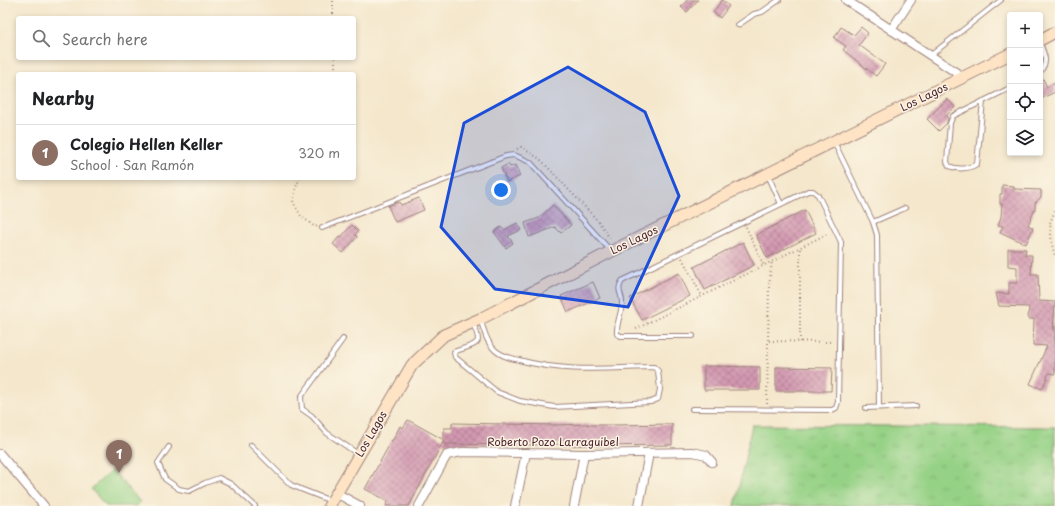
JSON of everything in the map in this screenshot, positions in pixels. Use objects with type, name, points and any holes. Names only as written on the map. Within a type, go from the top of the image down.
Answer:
[{"type":"main road","points":[[1043,38],[1055,32]]},
{"type":"main road","name":"Los Lagos","points":[[331,503],[412,365],[444,335],[1007,55]]},
{"type":"street","points":[[846,0],[963,77]]},
{"type":"street","points":[[891,30],[911,0]]},
{"type":"street","name":"Roberto Pozo Larraguibel","points":[[419,506],[447,455],[462,452],[584,454],[693,452],[706,455],[712,462]]},
{"type":"street","points":[[515,506],[526,453]]},
{"type":"street","points":[[639,506],[649,453]]},
{"type":"street","points":[[0,454],[44,506]]},
{"type":"street","points":[[574,506],[584,454]]},
{"type":"street","points":[[331,503],[360,506]]},
{"type":"lane","points":[[738,25],[754,14],[762,12],[779,0]]},
{"type":"lane","points":[[931,56],[1001,0]]},
{"type":"lane","points":[[1043,51],[1046,59],[1043,67]]},
{"type":"lane","points":[[983,101],[977,164],[971,168],[954,168],[949,166],[947,162],[950,123],[953,116],[983,101],[1007,89]]},
{"type":"lane","points":[[834,141],[877,235],[879,407]]},
{"type":"lane","points":[[322,226],[506,156],[514,155],[530,162],[614,250]]},
{"type":"lane","points":[[768,174],[781,204]]},
{"type":"lane","points":[[692,409],[832,410],[836,408],[838,402],[841,242],[818,195],[813,191],[808,191],[622,282],[619,290],[622,298],[622,304],[617,328],[618,334],[621,336],[693,336]]},
{"type":"lane","points":[[872,222],[905,208]]},
{"type":"lane","points":[[476,320],[494,350],[506,356],[529,363],[554,368],[575,369],[654,367],[658,371],[660,389],[658,399],[651,402],[554,407],[520,401],[506,396],[497,392],[455,357],[454,352],[477,343],[476,320]]},
{"type":"lane","points":[[343,339],[301,397],[302,409],[312,416],[327,432],[359,454]]},
{"type":"lane","points":[[866,408],[916,406]]},
{"type":"lane","points":[[251,444],[291,485],[331,503]]},
{"type":"lane","points":[[169,447],[158,463],[165,479],[179,489],[189,491],[219,478],[231,484],[252,505]]},
{"type":"path","points":[[333,0],[333,16]]},
{"type":"path","points":[[334,60],[335,72]]},
{"type":"path","points":[[513,150],[521,147],[540,158],[599,222],[614,250]]},
{"type":"path","points":[[299,180],[293,202],[302,216],[315,227],[322,226]]},
{"type":"path","points":[[1055,211],[1050,223],[1052,245],[1055,256]]},
{"type":"path","points":[[744,222],[764,266]]},
{"type":"path","points":[[634,336],[634,329],[835,230]]},
{"type":"path","points":[[800,248],[800,342]]},
{"type":"path","points":[[680,254],[702,296]]},
{"type":"path","points":[[767,409],[769,285],[772,262]]},
{"type":"path","points":[[768,341],[839,342]]},
{"type":"highlighted area","points":[[568,67],[645,112],[679,196],[628,307],[495,289],[441,227],[464,123]]},
{"type":"green space","points":[[752,425],[1055,427],[1055,506],[735,506]]},
{"type":"green space","points":[[112,470],[140,502],[136,506],[106,506],[91,489]]},
{"type":"building","points":[[687,0],[698,0],[687,12],[681,7]]},
{"type":"building","points":[[722,0],[729,6],[720,18],[713,12]]},
{"type":"building","points":[[841,27],[854,35],[861,27],[868,33],[859,45],[885,64],[876,76],[843,50],[846,46],[834,38]]},
{"type":"building","points":[[1043,79],[1047,87],[1055,83],[1055,92],[1043,98]]},
{"type":"building","points":[[947,99],[955,107],[946,116],[948,118],[947,123],[939,131],[927,119]]},
{"type":"building","points":[[508,164],[510,167],[515,165],[520,176],[507,182],[501,168]]},
{"type":"building","points":[[1002,185],[1014,186],[1014,189],[1041,190],[1041,197],[1035,203],[1035,209],[1028,225],[1033,228],[1026,244],[1000,232],[1003,226],[998,225],[1001,217],[1002,204],[1000,204],[1000,194],[1002,194]]},
{"type":"building","points":[[419,198],[424,210],[395,222],[388,206],[399,202],[401,205]]},
{"type":"building","points":[[553,205],[571,225],[561,233],[555,227],[529,237],[525,223],[539,218]]},
{"type":"building","points":[[805,210],[816,233],[767,258],[756,235]]},
{"type":"building","points":[[517,223],[521,230],[508,236],[513,243],[506,248],[494,232],[501,227],[504,230]]},
{"type":"building","points":[[352,225],[358,231],[355,235],[357,237],[343,253],[333,244]]},
{"type":"building","points":[[743,242],[754,265],[705,290],[694,267]]},
{"type":"building","points":[[1008,249],[1026,249],[1025,255],[1032,255],[1031,274],[1038,274],[1039,301],[1055,302],[1053,330],[1055,326],[1055,374],[1049,373],[1042,389],[1030,384],[1047,346],[1033,345],[1034,319],[1028,319],[1029,307],[999,306],[996,293],[1009,294],[1009,283],[1017,283],[1017,267],[1008,266]]},
{"type":"building","points":[[679,273],[690,296],[642,320],[630,298]]},
{"type":"building","points":[[593,282],[600,298],[568,312],[561,296]]},
{"type":"building","points":[[704,366],[760,367],[760,390],[704,390]]},
{"type":"building","points":[[776,367],[832,368],[831,391],[776,391]]},
{"type":"building","points":[[408,420],[444,440],[409,506],[386,506],[388,501],[365,489],[400,426],[403,428]]},
{"type":"building","points":[[452,423],[556,425],[672,424],[672,445],[563,446],[563,444],[444,444],[444,428],[452,428]]},
{"type":"place","name":"Colegio Hellen Keller","points":[[119,473]]}]
